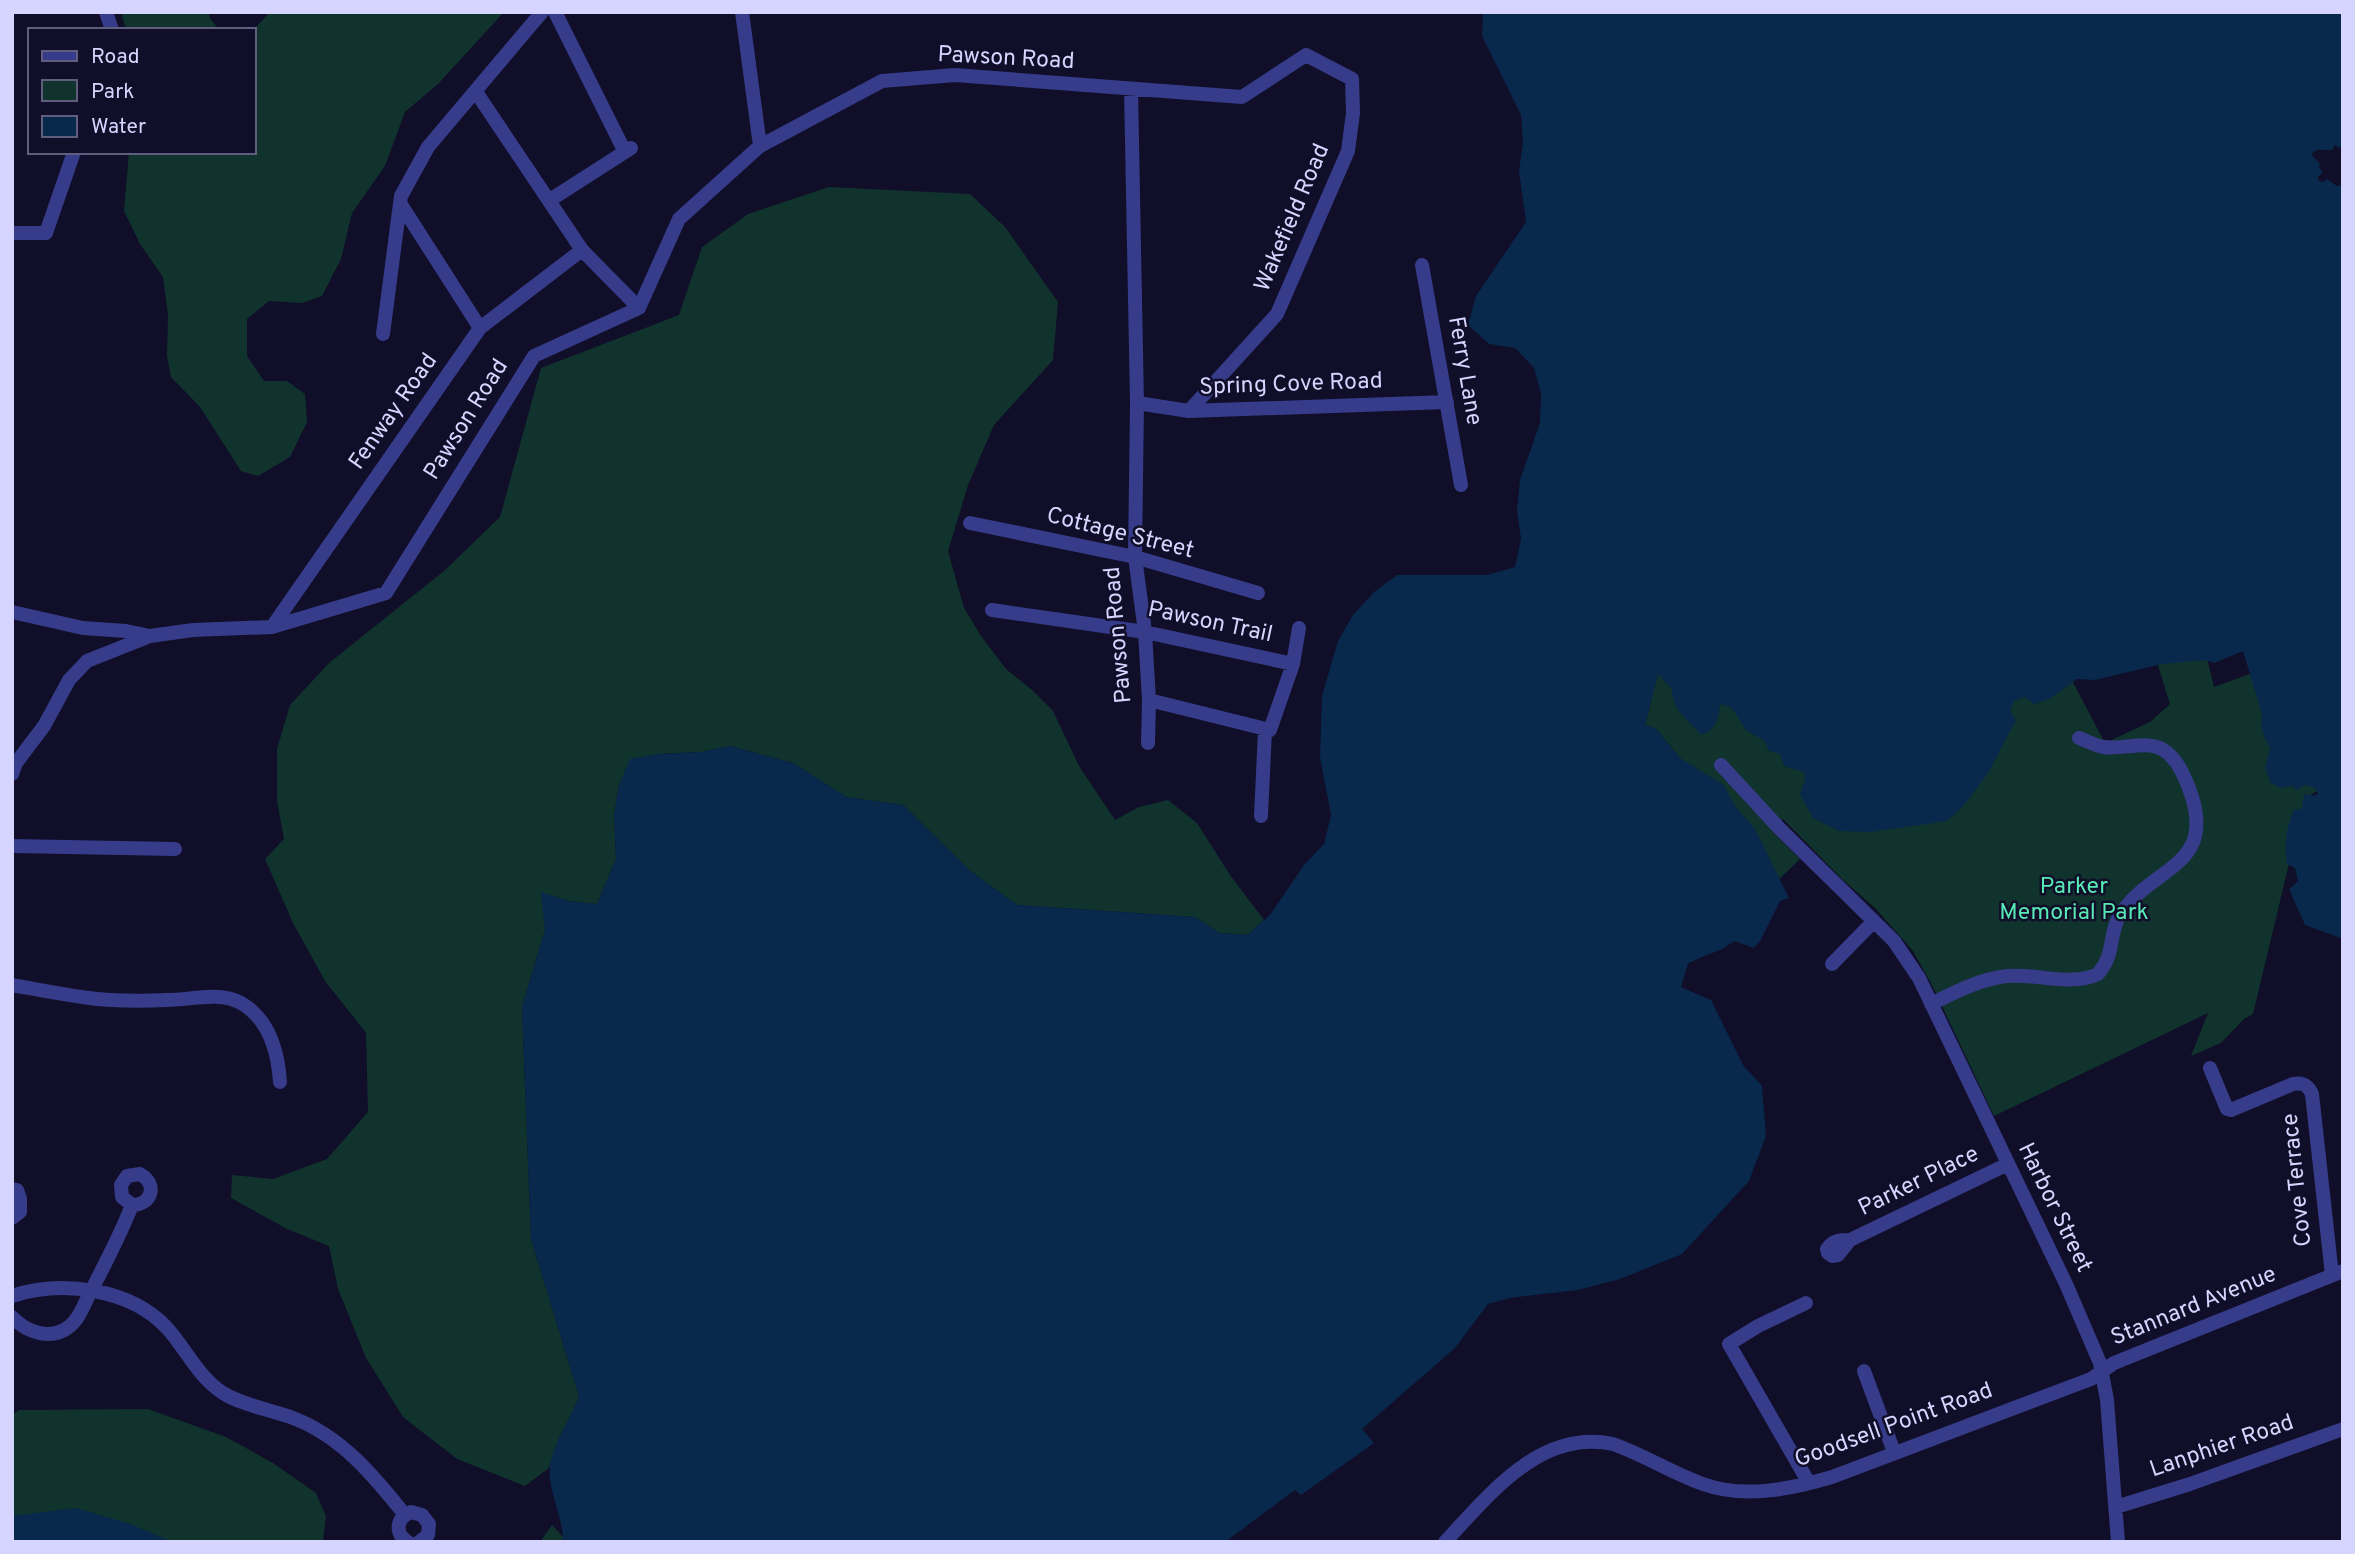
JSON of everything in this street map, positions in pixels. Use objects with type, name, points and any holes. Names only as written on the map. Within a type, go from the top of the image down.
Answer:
[{"type":"street","points":[[383,334],[401,196],[428,146],[542,12]]},
{"type":"street","points":[[550,200],[628,149],[555,12]]},
{"type":"street","points":[[742,12],[760,146]]},
{"type":"street","name":"Wakefield Road","points":[[1131,89],[1242,97],[1306,55],[1352,79],[1354,89],[1348,151],[1277,314],[1189,411]]},
{"type":"street","name":"Pawson Road","points":[[12,612],[83,628],[126,631],[150,636],[193,630],[272,627],[386,593],[534,356],[639,308],[679,219],[760,146],[882,81],[956,75],[1131,89],[1137,403],[1135,557],[1145,632],[1149,700],[1148,743]]},
{"type":"street","points":[[476,92],[582,250],[639,308]]},
{"type":"street","points":[[12,233],[46,233],[73,154]]},
{"type":"street","points":[[400,203],[480,328]]},
{"type":"street","name":"Fenway Road","points":[[272,627],[480,328],[582,250]]},
{"type":"street","name":"Ferry Lane","points":[[1422,265],[1461,485]]},
{"type":"street","name":"Spring Cove Road","points":[[1137,403],[1189,411],[1447,402]]},
{"type":"street","name":"Cottage Street","points":[[970,523],[1135,557],[1258,593]]},
{"type":"street","name":"Pawson Trail","points":[[992,610],[1145,632],[1293,664]]},
{"type":"street","points":[[1149,700],[1270,730],[1293,664],[1299,628]]},
{"type":"street","points":[[12,774],[16,763],[44,726],[69,680],[87,661],[150,636]]},
{"type":"street","points":[[1261,816],[1265,730]]},
{"type":"street","points":[[1931,1003],[1968,986],[2007,976],[2081,979],[2098,974],[2110,956],[2118,917],[2133,899],[2192,849],[2195,835],[2193,799],[2178,764],[2165,751],[2150,745],[2103,747],[2079,738]]},
{"type":"street","name":"Harbor Street","points":[[1721,765],[1780,829],[1905,955],[1931,1003],[2066,1284],[2102,1371],[2107,1401],[2118,1542]]},
{"type":"street","points":[[12,846],[175,849]]},
{"type":"street","points":[[1832,964],[1874,921]]},
{"type":"street","points":[[12,985],[98,999],[170,1000],[222,996],[242,1004],[256,1015],[267,1031],[279,1063],[280,1082]]},
{"type":"street","name":"Cove Terrace","points":[[2210,1068],[2227,1109],[2231,1110],[2293,1084],[2300,1083],[2309,1088],[2337,1273]]},
{"type":"street","name":"Parker Place","points":[[1850,1240],[2008,1164]]},
{"type":"street","points":[[12,1189],[17,1190],[20,1199],[20,1212],[12,1218]]},
{"type":"street","points":[[12,1317],[25,1329],[47,1334],[64,1330],[77,1320],[132,1205]]},
{"type":"street","name":"Stannard Avenue","points":[[2102,1371],[2114,1363],[2337,1273]]},
{"type":"street","points":[[12,1296],[46,1288],[91,1290],[134,1305],[164,1325],[204,1377],[226,1395],[293,1418],[323,1433],[363,1465],[405,1514]]},
{"type":"street","points":[[1806,1303],[1758,1326],[1729,1344],[1810,1483]]},
{"type":"street","points":[[1864,1371],[1894,1452]]},
{"type":"street","name":"Goodsell Point Road","points":[[1446,1542],[1500,1483],[1519,1468],[1539,1456],[1582,1441],[1613,1444],[1702,1484],[1728,1490],[1779,1489],[1832,1477],[2091,1380],[2102,1371]]},
{"type":"street","name":"Lanphier Road","points":[[2116,1507],[2190,1484],[2343,1429]]},
{"type":"street","points":[[408,1542],[398,1531],[399,1521],[405,1514],[417,1512],[426,1519],[429,1531],[419,1542]]},
{"type":"green space","points":[[121,12],[208,12],[218,28],[125,28]]},
{"type":"green space","points":[[270,12],[504,12],[438,84],[405,112],[385,166],[352,213],[341,259],[322,296],[302,303],[269,301],[247,319],[247,356],[264,381],[287,381],[305,394],[307,422],[290,457],[258,476],[241,471],[200,407],[171,377],[167,356],[168,315],[163,277],[140,244],[124,211],[129,154],[256,154],[255,28]]},
{"type":"green space","points":[[829,187],[970,194],[1005,227],[1058,302],[1053,360],[994,425],[968,485],[948,551],[964,608],[1006,669],[1053,711],[1079,766],[1115,820],[1139,807],[1168,800],[1197,823],[1230,875],[1264,920],[1247,935],[1219,933],[1195,917],[1017,905],[969,870],[903,805],[846,797],[793,763],[730,746],[701,752],[658,754],[619,785],[614,815],[616,859],[597,904],[568,901],[542,893],[545,930],[522,1007],[531,1239],[579,1396],[560,1436],[549,1468],[525,1486],[457,1459],[403,1417],[366,1358],[338,1289],[329,1246],[287,1229],[231,1198],[232,1175],[273,1179],[327,1159],[368,1112],[366,1033],[325,981],[293,923],[265,859],[284,839],[277,801],[277,749],[290,705],[329,663],[444,571],[500,517],[541,368],[679,315],[702,247],[748,214]]},
{"type":"green space","name":"Parker Memorial Park","points":[[2204,646],[2214,687],[2258,671],[2317,791],[2309,796],[2293,847],[2253,1014],[2245,1018],[2221,1043],[2191,1056],[2208,1013],[1994,1116],[1913,951],[1876,909],[1783,819],[1772,831],[1800,859],[1771,887],[1681,759],[1655,728],[1645,725],[1658,673],[1718,700],[2008,702],[2068,673],[2105,743],[2150,722],[2170,704],[2155,656]]},
{"type":"green space","points":[[148,1409],[226,1437],[273,1463],[316,1493],[326,1516],[323,1542],[12,1542],[12,1415],[19,1410]]},
{"type":"green space","points":[[552,1525],[564,1538],[563,1542],[540,1542]]},
{"type":"water","points":[[1483,12],[2343,12],[2343,146],[2339,148],[2335,145],[2332,150],[2317,150],[2311,154],[2320,164],[2323,173],[2318,180],[2323,182],[2327,179],[2337,186],[2340,185],[2343,190],[2343,939],[2305,925],[2289,889],[2298,881],[2295,868],[2287,864],[2289,824],[2294,810],[2302,809],[2304,794],[2314,796],[2318,793],[2314,787],[2304,785],[2297,790],[2292,786],[2281,788],[2271,783],[2265,768],[2270,748],[2263,731],[2262,714],[2243,651],[2214,663],[2204,660],[2162,664],[2095,680],[2077,679],[2051,698],[2034,704],[2025,697],[2014,701],[2010,711],[2016,720],[1988,773],[1964,805],[1947,821],[1870,832],[1839,831],[1813,818],[1800,794],[1805,780],[1804,772],[1784,766],[1780,754],[1769,751],[1765,741],[1746,730],[1732,708],[1720,704],[1716,722],[1702,735],[1682,714],[1675,703],[1672,689],[1658,674],[1645,725],[1655,728],[1681,759],[1724,785],[1734,805],[1755,829],[1789,898],[1780,901],[1754,948],[1734,941],[1723,949],[1694,960],[1688,964],[1681,987],[1711,1000],[1743,1065],[1762,1086],[1766,1136],[1749,1181],[1682,1254],[1620,1279],[1578,1290],[1510,1298],[1488,1304],[1455,1348],[1362,1429],[1374,1443],[1301,1495],[1295,1490],[1225,1542],[563,1542],[550,1467],[555,1449],[579,1396],[531,1239],[522,1007],[545,930],[541,892],[568,901],[597,904],[616,859],[614,815],[619,785],[630,759],[658,754],[701,752],[730,746],[793,763],[846,797],[903,805],[969,870],[1017,905],[1195,917],[1219,933],[1247,935],[1270,915],[1304,865],[1324,844],[1331,815],[1320,757],[1322,696],[1338,641],[1353,615],[1374,592],[1397,575],[1487,575],[1515,567],[1521,539],[1517,510],[1520,480],[1540,423],[1541,394],[1534,368],[1515,348],[1489,344],[1468,325],[1476,296],[1526,222],[1519,171],[1523,143],[1521,115],[1482,36]]},
{"type":"water","points":[[76,1508],[130,1524],[173,1542],[12,1542],[12,1516]]}]
